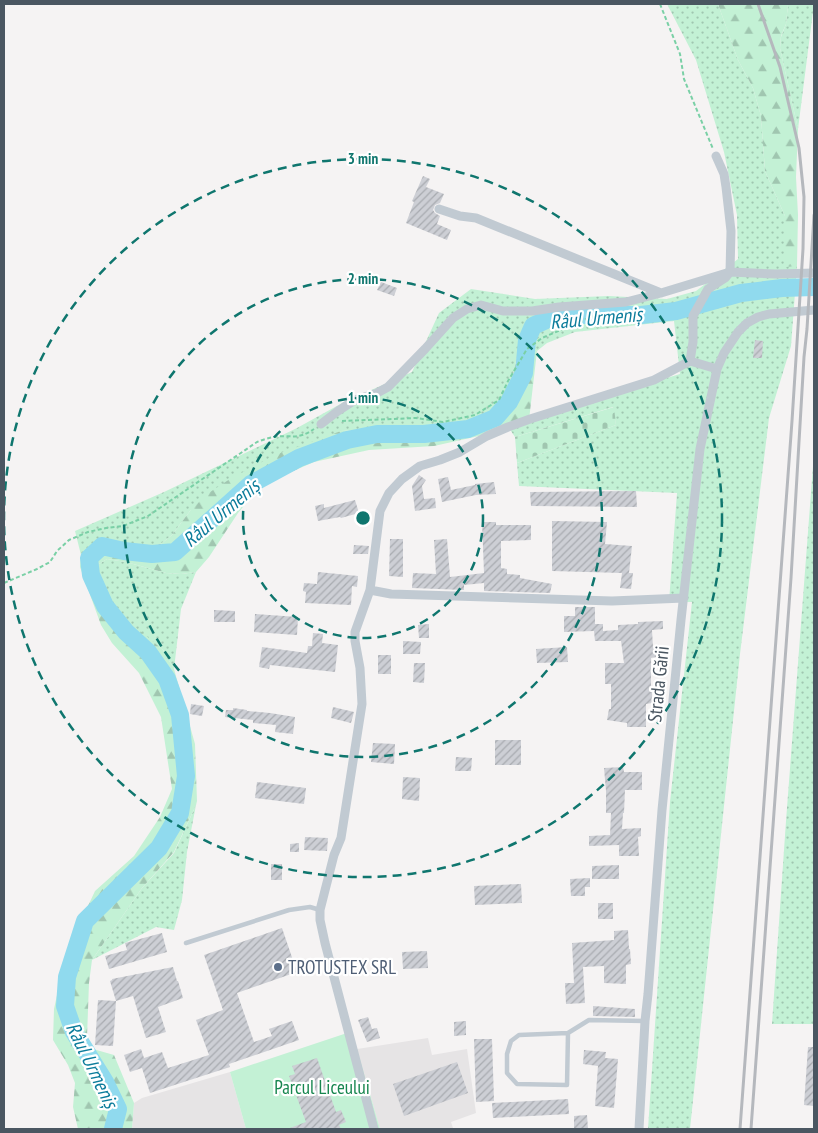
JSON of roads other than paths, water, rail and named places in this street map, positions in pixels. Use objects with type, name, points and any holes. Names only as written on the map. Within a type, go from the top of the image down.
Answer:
[{"type":"street","points":[[690,361],[693,342],[693,316],[708,289],[725,278],[730,272],[731,231],[726,187],[724,174],[716,156]]},
{"type":"street","points":[[439,209],[460,216],[476,218],[662,293]]},
{"type":"street","points":[[321,424],[355,400],[377,393],[388,387],[453,318],[468,309],[481,306],[503,311],[532,311],[626,302],[730,272],[814,273]]},
{"type":"street","name":"Strada Gării","points":[[640,1129],[645,1021],[662,810],[700,449],[717,370],[724,353],[738,332],[747,323],[768,314],[814,310]]},
{"type":"street","points":[[374,1129],[325,943],[320,910],[334,855],[341,838],[362,704],[355,632],[370,590],[380,511],[389,493],[402,479],[420,466],[460,452],[486,436],[508,427],[654,380],[690,361],[717,370]]},
{"type":"street","points":[[370,590],[391,594],[612,601],[684,598]]},
{"type":"lane","points":[[186,943],[289,910],[310,907],[320,910]]},
{"type":"lane","points":[[568,1033],[568,1085],[517,1084],[507,1073],[507,1054],[511,1041],[519,1035],[568,1033],[589,1020],[645,1021]]},
{"type":"waterway","name":"Râul Urmeniș","points":[[113,1129],[118,1109],[105,1082],[74,1032],[65,1006],[67,977],[85,921],[159,848],[180,813],[186,776],[180,715],[167,679],[148,652],[126,632],[105,606],[91,575],[89,558],[102,546],[152,554],[175,552],[251,484],[299,458],[347,440],[377,434],[424,434],[468,429],[495,418],[509,402],[524,373],[527,340],[533,326],[548,319],[572,315],[641,315],[676,311],[741,293],[782,288],[814,287]]},
{"type":"railway","points":[[740,1129],[792,421],[803,249],[804,197],[799,148],[780,67],[758,4]]},
{"type":"railway","points":[[751,1129],[791,578],[814,215]]},
{"type":"place","name":"TROTUSTEX SRL","points":[[278,967]]},
{"type":"park label","name":"Parcul Liceului","points":[[322,1087]]}]
